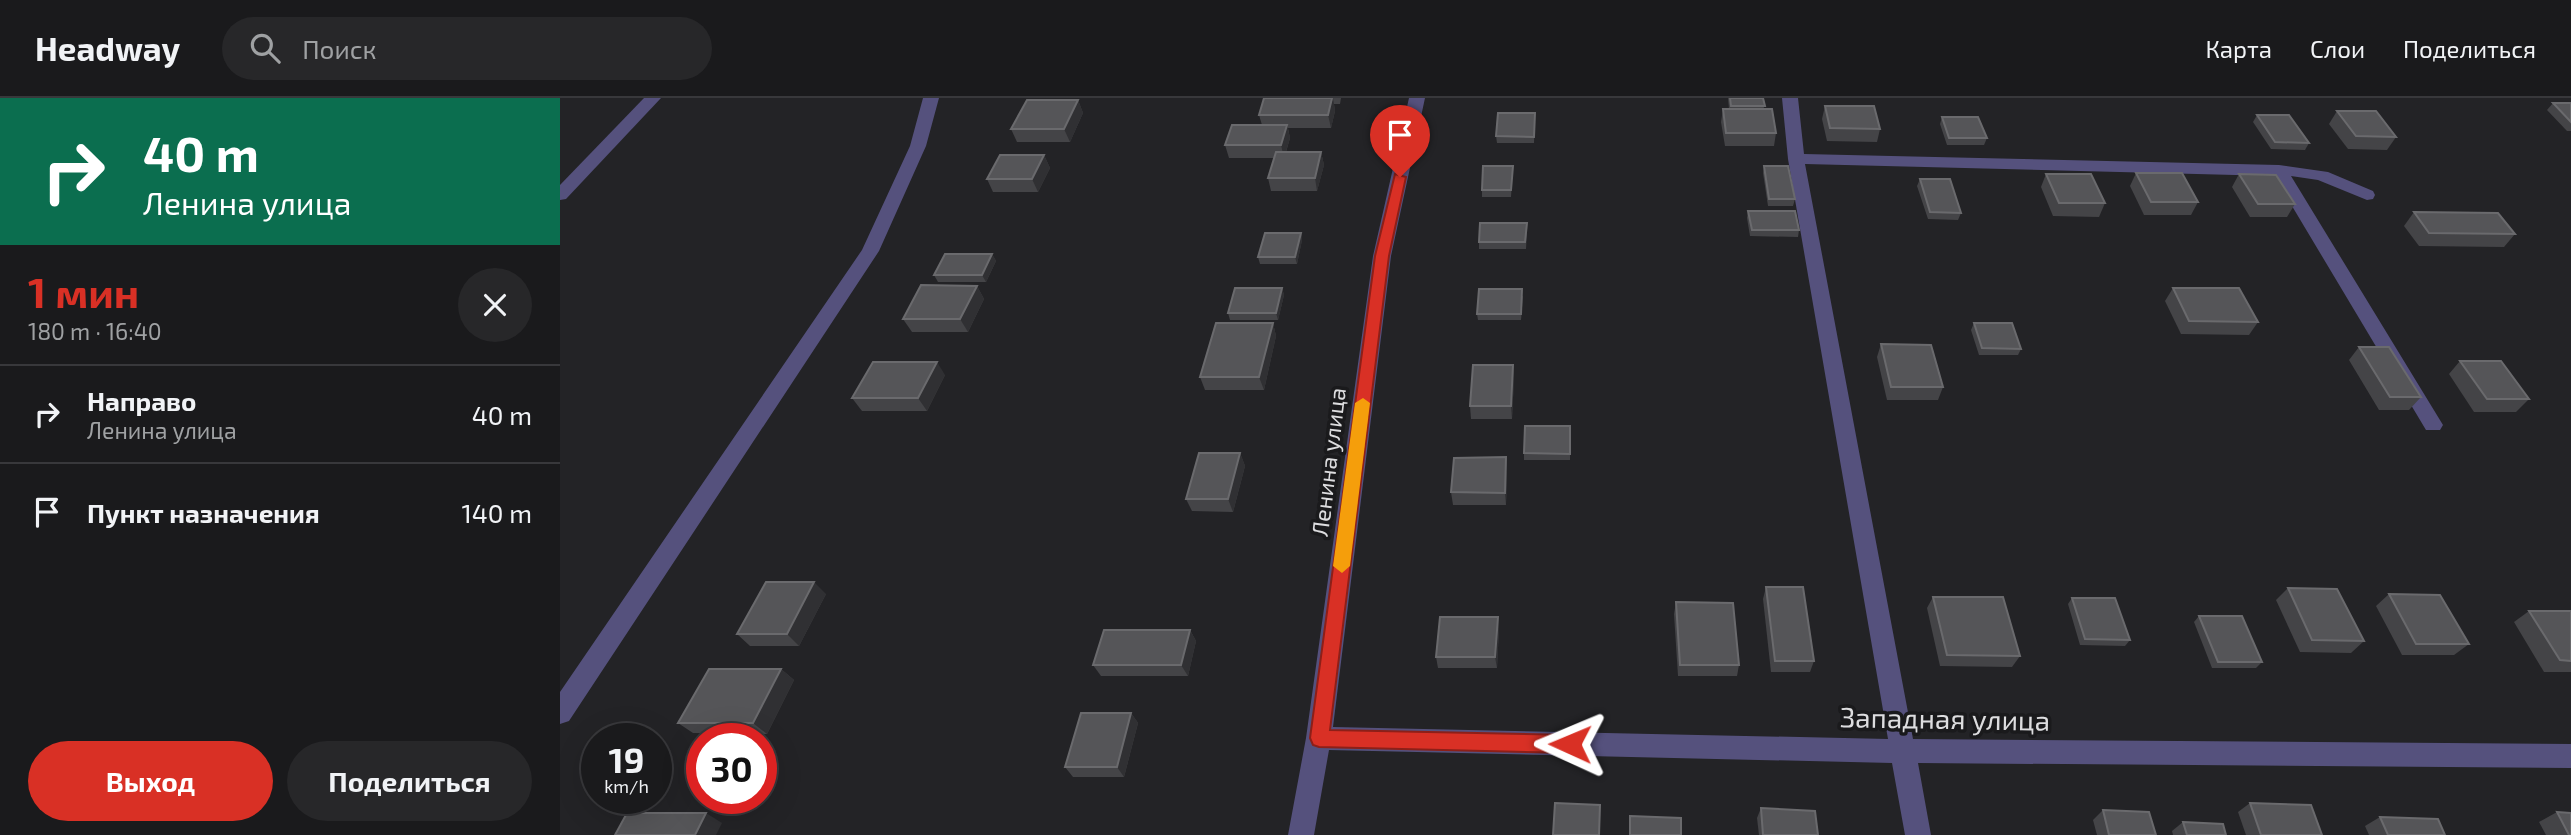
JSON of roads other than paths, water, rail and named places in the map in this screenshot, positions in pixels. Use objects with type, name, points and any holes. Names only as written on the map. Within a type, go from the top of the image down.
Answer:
[{"type":"street","points":[[560,195],[653,98]]},
{"type":"street","points":[[560,713],[870,251],[918,146],[931,98]]},
{"type":"street","name":"Ленина улица","points":[[1301,835],[1319,738],[1382,256],[1417,98]]},
{"type":"street","points":[[1790,98],[1796,159],[1905,751],[1918,835]]},
{"type":"street","points":[[1796,159],[2279,170],[2322,176],[2367,195]]},
{"type":"street","points":[[2279,170],[2432,425]]},
{"type":"street","name":"Западная улица","points":[[1319,738],[1905,751],[2571,756]]}]
